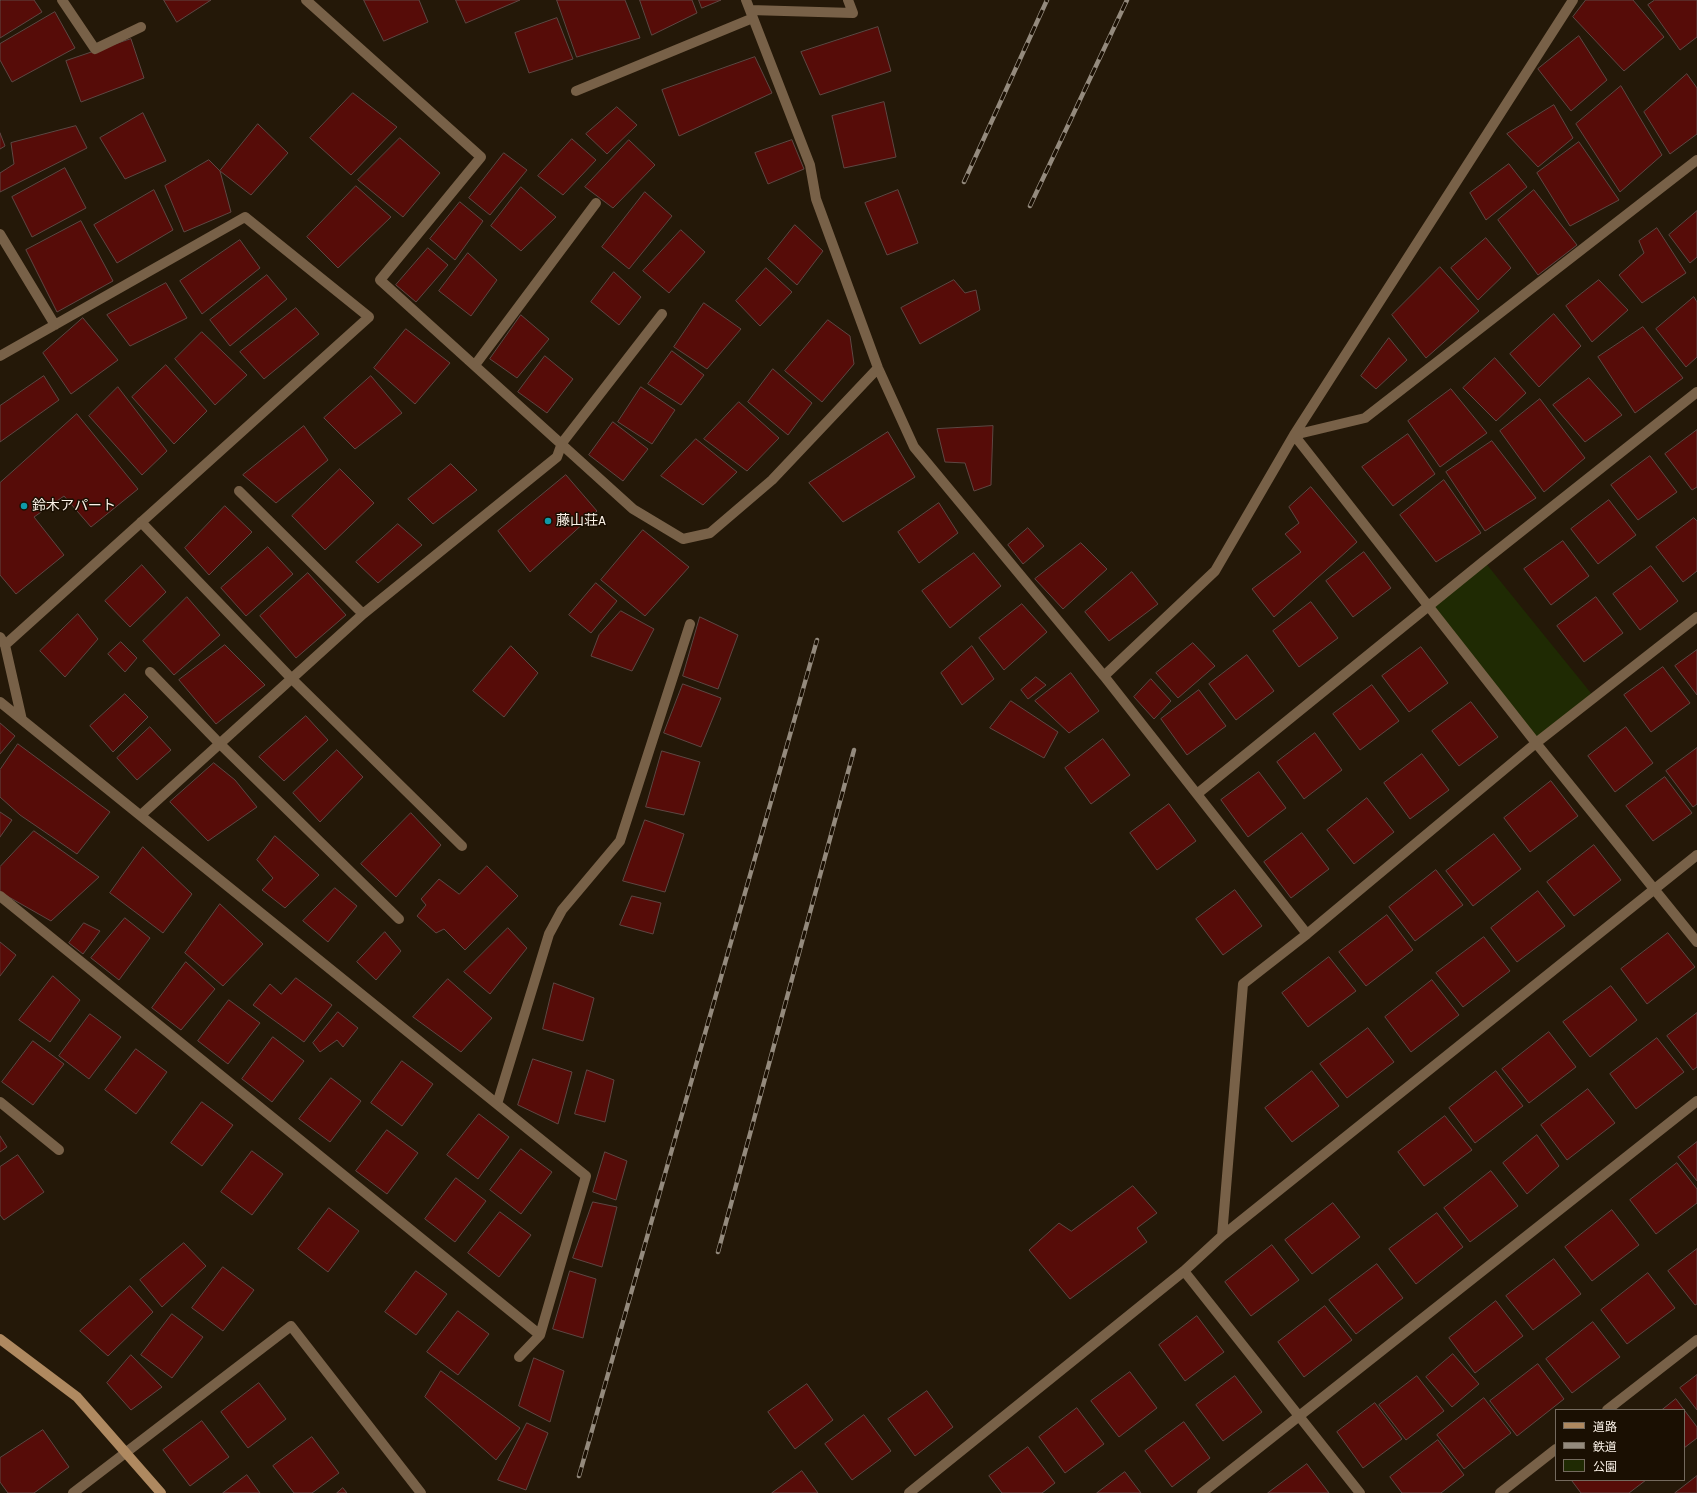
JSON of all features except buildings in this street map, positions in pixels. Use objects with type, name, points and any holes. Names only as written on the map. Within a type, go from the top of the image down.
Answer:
[{"type":"street","points":[[62,0],[95,49],[141,27]]},
{"type":"street","points":[[306,0],[481,157],[380,280],[562,443],[633,509],[683,539],[710,532],[772,480],[878,368]]},
{"type":"street","points":[[746,0],[810,165],[816,199],[878,368],[914,447],[1104,676],[1307,934]]},
{"type":"street","points":[[576,91],[752,14],[853,13],[848,0]]},
{"type":"street","points":[[1104,676],[1215,571],[1294,435],[1573,0]]},
{"type":"street","points":[[1294,435],[1366,418],[1697,160]]},
{"type":"street","points":[[475,365],[596,204]]},
{"type":"street","points":[[0,356],[245,217],[369,317],[141,522],[2,641],[22,720]]},
{"type":"street","points":[[0,234],[55,325]]},
{"type":"street","points":[[141,815],[363,614],[557,457],[562,443],[662,314]]},
{"type":"street","points":[[1197,794],[1428,606],[1697,392]]},
{"type":"street","points":[[1294,435],[1536,743],[1697,942]]},
{"type":"street","points":[[239,491],[363,614]]},
{"type":"street","points":[[141,522],[292,679],[462,846]]},
{"type":"street","points":[[1222,1236],[1243,984],[1307,934],[1536,743],[1697,617]]},
{"type":"street","points":[[497,1104],[549,934],[562,910],[620,841],[690,624]]},
{"type":"street","points":[[150,672],[220,744],[400,919]]},
{"type":"street","points":[[0,702],[586,1176],[540,1335],[519,1357]]},
{"type":"street","points":[[909,1493],[1184,1271],[1222,1236],[1697,855]]},
{"type":"street","points":[[0,896],[540,1335]]},
{"type":"street","points":[[1202,1493],[1697,1101]]},
{"type":"street","points":[[0,1102],[59,1150]]},
{"type":"street","points":[[1184,1271],[1360,1493]]},
{"type":"street","points":[[74,1493],[291,1326],[421,1493]]},
{"type":"street","points":[[0,1338],[77,1397],[161,1493]]},
{"type":"street","points":[[1608,1409],[1697,1340]]},
{"type":"street","points":[[1500,1493],[1555,1451]]},
{"type":"green space","points":[[1484,561],[1595,698],[1536,743],[1428,606]]},
{"type":"railway","points":[[964,182],[1047,0]]},
{"type":"railway","points":[[1030,206],[1127,0]]},
{"type":"railway","points":[[579,1476],[817,640]]},
{"type":"railway","points":[[718,1252],[854,750]]},
{"type":"place","name":"鈴木アパート","points":[[24,506]]},
{"type":"place","name":"藤山荘A","points":[[548,521]]}]
